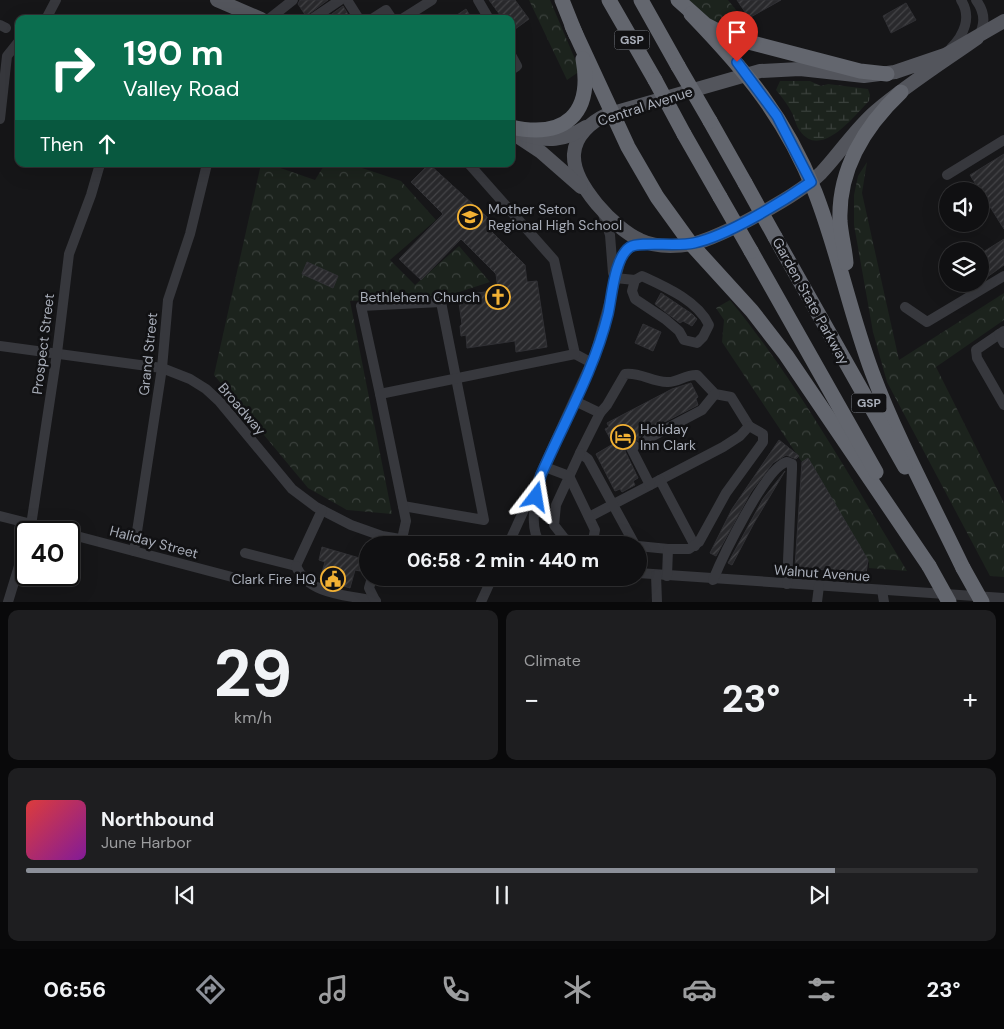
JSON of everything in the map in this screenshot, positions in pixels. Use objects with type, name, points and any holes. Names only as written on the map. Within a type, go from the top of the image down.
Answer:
[{"type":"highway","points":[[515,129],[536,131],[551,129],[570,118],[580,105],[586,92],[582,52],[562,0]]},
{"type":"highway","name":"Garden State Parkway","points":[[609,0],[950,602]]},
{"type":"highway","name":"Garden State Parkway","points":[[641,0],[982,602]]},
{"type":"highway","points":[[678,0],[747,74],[785,130],[811,182],[847,287],[876,384],[962,568]]},
{"type":"highway","points":[[691,14],[711,29],[736,39],[860,71],[887,74]]},
{"type":"highway","points":[[572,26],[640,170],[692,244],[752,311],[779,346],[929,566]]},
{"type":"highway","points":[[847,287],[846,260],[840,223],[844,182],[851,159],[864,136],[881,113],[901,92]]},
{"type":"main road","points":[[218,0],[243,15]]},
{"type":"main road","name":"Central Avenue","points":[[977,38],[945,55],[887,74],[854,75],[790,69],[747,74],[614,113],[593,123],[580,138],[574,156],[577,173],[597,204],[628,234],[655,245],[670,246],[692,244],[719,235],[785,199],[811,182],[862,124],[901,92],[1004,21]]},
{"type":"main road","points":[[515,130],[533,137],[552,140],[570,137],[593,123]]},
{"type":"main road","points":[[515,132],[562,168],[597,204]]},
{"type":"street","points":[[48,15],[56,0]]},
{"type":"street","points":[[274,15],[293,0]]},
{"type":"street","points":[[318,15],[340,0]]},
{"type":"street","points":[[347,0],[356,15]]},
{"type":"street","points":[[408,15],[432,0]]},
{"type":"street","points":[[478,0],[487,15]]},
{"type":"street","points":[[945,55],[957,42],[965,28],[966,15],[961,0]]},
{"type":"street","points":[[976,0],[982,11],[984,22],[977,38]]},
{"type":"street","points":[[0,119],[7,56],[15,46]]},
{"type":"street","points":[[947,175],[1004,140]]},
{"type":"street","name":"Prospect Street","points":[[32,521],[57,353],[69,254],[99,167]]},
{"type":"street","name":"Grand Street","points":[[134,551],[162,368],[168,300],[190,234],[206,167]]},
{"type":"street","points":[[472,167],[554,260],[575,354]]},
{"type":"street","points":[[597,204],[605,217],[610,235],[614,284]]},
{"type":"street","points":[[512,536],[592,363],[605,324],[622,256],[628,248],[641,244],[655,245]]},
{"type":"street","points":[[905,307],[928,322],[1004,276]]},
{"type":"street","points":[[614,284],[638,278],[690,303],[702,312],[709,325],[703,337],[697,342],[684,340],[679,331],[665,319],[635,299],[632,291],[638,278]]},
{"type":"street","points":[[403,506],[484,520],[441,302],[361,306],[406,521],[403,536]]},
{"type":"street","points":[[1002,336],[976,350],[977,358],[1004,405]]},
{"type":"street","name":"Broadway","points":[[0,346],[162,368],[190,379],[206,389],[292,489],[322,510],[373,536]]},
{"type":"street","points":[[380,394],[575,354],[592,363]]},
{"type":"street","points":[[563,536],[554,525],[556,505],[600,413],[607,405],[624,374],[633,373],[669,382],[687,375],[697,374],[715,394],[731,397],[749,426],[763,434],[763,442],[726,493],[702,538],[695,546],[689,548],[647,546]]},
{"type":"street","points":[[648,439],[702,410],[715,394]]},
{"type":"street","points":[[575,401],[600,413]]},
{"type":"street","points":[[589,517],[740,436],[749,426]]},
{"type":"street","points":[[635,446],[631,448],[655,482],[695,546]]},
{"type":"street","points":[[580,453],[588,459],[631,536]]},
{"type":"street","points":[[713,580],[719,564],[746,513],[773,472],[784,462],[792,464],[787,584]]},
{"type":"street","points":[[543,471],[569,476]]},
{"type":"street","points":[[536,536],[534,524],[536,497],[543,471]]},
{"type":"street","points":[[569,476],[595,530],[594,536]]},
{"type":"street","points":[[322,510],[296,566],[300,576],[310,585],[376,601]]},
{"type":"street","points":[[0,516],[15,522]]},
{"type":"street","name":"Haliday Street","points":[[80,537],[232,577]]},
{"type":"street","points":[[657,602],[668,548]]},
{"type":"street","points":[[245,553],[296,566]]},
{"type":"street","name":"Walnut Avenue","points":[[647,574],[713,580],[1004,598]]},
{"type":"street","points":[[8,602],[15,579]]},
{"type":"street","points":[[370,586],[376,601]]},
{"type":"street","points":[[481,602],[488,586]]},
{"type":"street","points":[[817,602],[819,586]]},
{"type":"street","points":[[882,590],[884,602]]},
{"type":"green space","points":[[529,0],[550,0],[580,71],[567,80]]},
{"type":"green space","points":[[688,0],[728,0],[749,26],[738,35],[702,17]]},
{"type":"green space","points":[[780,81],[810,81],[821,86],[828,84],[868,89],[869,101],[837,132],[818,141],[808,139],[800,131],[785,101],[776,90]]},
{"type":"green space","points":[[867,162],[862,193],[899,360],[1004,293],[1004,320],[936,367],[1004,503],[1004,577],[990,576],[887,382],[873,332],[854,225],[854,195],[858,176]]},
{"type":"green space","points":[[260,167],[278,167],[315,180],[323,167],[359,167],[401,181],[436,220],[390,260],[415,285],[459,246],[490,282],[450,295],[350,301],[392,514],[347,510],[308,488],[214,375]]},
{"type":"green space","points":[[730,300],[801,398],[907,571],[869,568],[869,563],[722,342],[724,320],[716,308]]},
{"type":"building","points":[[300,0],[328,0],[307,15],[305,15],[298,4]]},
{"type":"building","points":[[489,0],[515,0],[529,19],[515,29],[515,15],[500,15]]},
{"type":"building","points":[[737,0],[781,0],[749,18]]},
{"type":"building","points":[[906,3],[916,20],[891,33],[883,16]]},
{"type":"building","points":[[343,6],[349,15],[331,15]]},
{"type":"building","points":[[466,9],[470,15],[457,15]]},
{"type":"building","points":[[1004,154],[1004,229],[989,205],[989,182],[974,182],[970,175]]},
{"type":"building","points":[[426,167],[432,167],[487,217],[488,228],[525,265],[527,282],[537,281],[547,347],[516,352],[515,341],[467,348],[466,335],[461,336],[460,326],[462,324],[458,296],[498,290],[496,274],[461,239],[421,280],[399,259],[443,214],[411,182]]},
{"type":"building","points":[[1004,239],[1004,265],[989,276],[989,248]]},
{"type":"building","points":[[307,262],[338,276],[333,288],[302,274]]},
{"type":"building","points":[[661,293],[697,319],[692,326],[683,321],[680,323],[655,304]]},
{"type":"building","points":[[643,324],[661,332],[653,351],[635,343]]},
{"type":"building","name":"Holiday Inn Clark","points":[[691,383],[698,397],[696,399],[698,405],[643,433],[640,438],[641,443],[651,445],[640,451],[642,446],[638,440],[632,440],[626,444],[625,451],[638,478],[633,481],[635,485],[622,492],[620,489],[615,491],[596,454],[613,444],[605,429],[609,427],[607,423],[672,389]]},
{"type":"building","points":[[779,440],[799,456],[796,459],[786,455],[773,463],[751,492],[716,556],[710,553],[732,509]]},
{"type":"building","points":[[808,458],[868,560],[866,574],[795,567],[802,462]]},
{"type":"building","points":[[785,471],[732,565],[728,563],[763,499]]},
{"type":"building","points":[[322,547],[359,558],[359,571],[355,570],[350,588],[320,579],[325,562],[319,560]]},
{"type":"place","name":"Mother Seton Regional High School","points":[[470,217]]},
{"type":"place","name":"Bethlehem Church","points":[[498,297]]},
{"type":"place","name":"Holiday Inn Clark","points":[[623,437]]},
{"type":"place","name":"Clark Fire HQ","points":[[333,579]]},
{"type":"route","points":[[536,497],[541,475],[599,345],[617,270],[622,256],[628,248],[647,244],[677,246],[712,238],[794,194],[811,182],[777,116],[737,62]]}]
